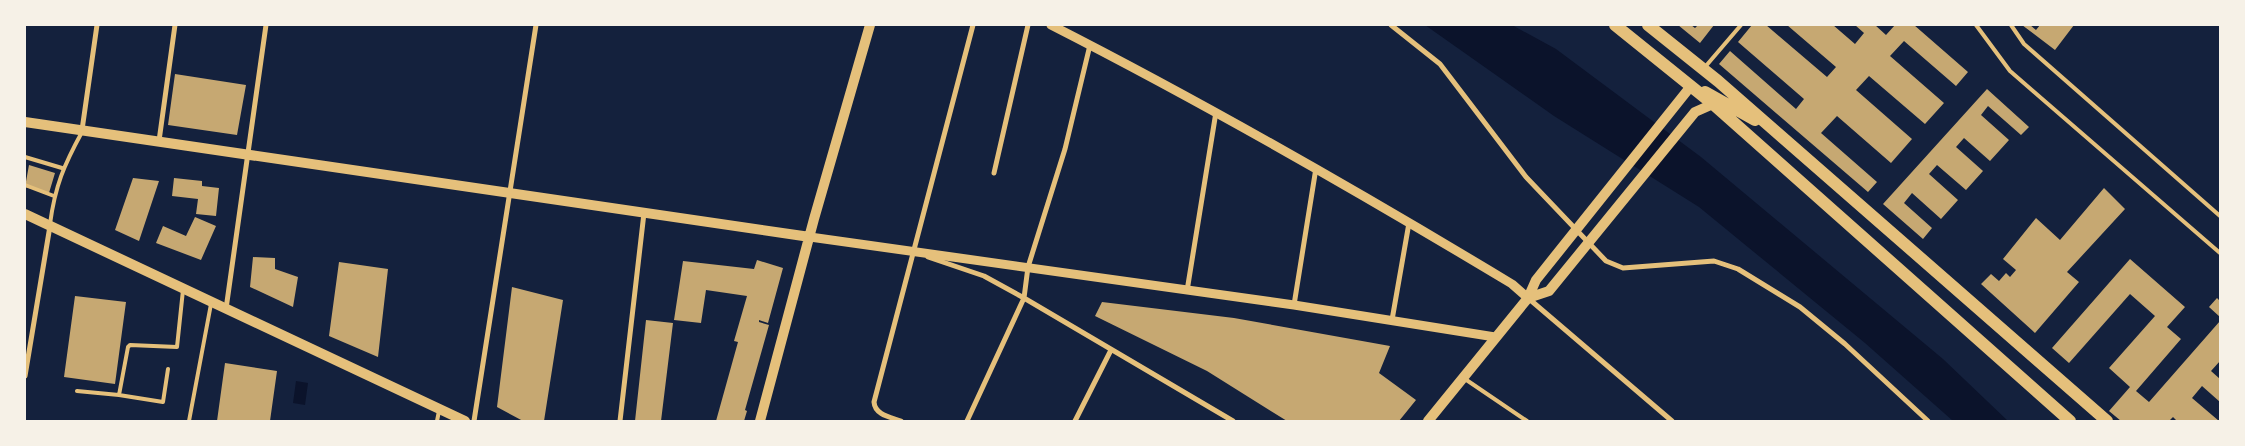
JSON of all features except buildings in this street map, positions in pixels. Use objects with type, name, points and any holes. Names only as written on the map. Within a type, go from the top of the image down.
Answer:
[{"type":"main road","points":[[760,421],[870,25]]},
{"type":"main road","points":[[1615,25],[1713,104],[2070,421]]},
{"type":"main road","points":[[1648,25],[1771,128],[2107,421]]},
{"type":"main road","points":[[1428,421],[1528,298],[1536,280],[1691,86]]},
{"type":"main road","points":[[1691,86],[1711,94],[1742,114],[1771,128]]},
{"type":"main road","points":[[1528,298],[1549,291],[1690,117],[1695,112],[1713,104]]},
{"type":"main road","points":[[25,122],[248,153],[510,194],[810,237]]},
{"type":"main road","points":[[25,214],[466,421]]},
{"type":"street","points":[[82,130],[97,25]]},
{"type":"street","points":[[159,141],[175,25]]},
{"type":"street","points":[[226,308],[266,25]]},
{"type":"street","points":[[474,421],[536,25]]},
{"type":"street","points":[[901,421],[875,408],[874,402],[973,25]]},
{"type":"street","points":[[994,173],[1028,25]]},
{"type":"street","points":[[1051,25],[1216,112],[1316,168],[1512,284],[1672,421]]},
{"type":"street","points":[[1390,25],[1440,64],[1526,177],[1606,261],[1623,268],[1714,261],[1738,269],[1800,307],[1845,344],[1928,421]]},
{"type":"street","points":[[967,421],[1024,298],[1028,267],[1065,148],[1090,45]]},
{"type":"street","points":[[1187,291],[1216,112]]},
{"type":"street","points":[[1294,305],[1316,168]]},
{"type":"street","points":[[620,421],[644,213]]},
{"type":"street","points":[[1392,320],[1409,223]]},
{"type":"street","points":[[25,376],[50,226]]},
{"type":"street","points":[[810,237],[1294,305],[1495,337]]},
{"type":"street","points":[[914,252],[984,276],[1233,421]]},
{"type":"street","points":[[1075,421],[1111,350]]},
{"type":"lane","points":[[1703,70],[1741,25]]},
{"type":"lane","points":[[1976,25],[2010,71],[2220,253]]},
{"type":"lane","points":[[2011,25],[2024,44],[2220,216]]},
{"type":"lane","points":[[50,226],[54,196],[62,168],[82,130]]},
{"type":"lane","points":[[25,158],[62,168]]},
{"type":"lane","points":[[25,185],[54,196]]},
{"type":"lane","points":[[119,395],[130,344],[177,347],[184,289]]},
{"type":"lane","points":[[189,421],[212,302]]},
{"type":"lane","points":[[77,390],[163,402],[168,369]]},
{"type":"lane","points":[[1463,377],[1527,421]]},
{"type":"lane","points":[[437,421],[439,409]]},
{"type":"water","points":[[1425,25],[1512,25],[1556,49],[1701,157],[1943,359],[2008,421],[1953,421],[1865,343],[1699,207],[1554,116]]},
{"type":"water","points":[[296,381],[308,383],[305,405],[293,403]]}]
